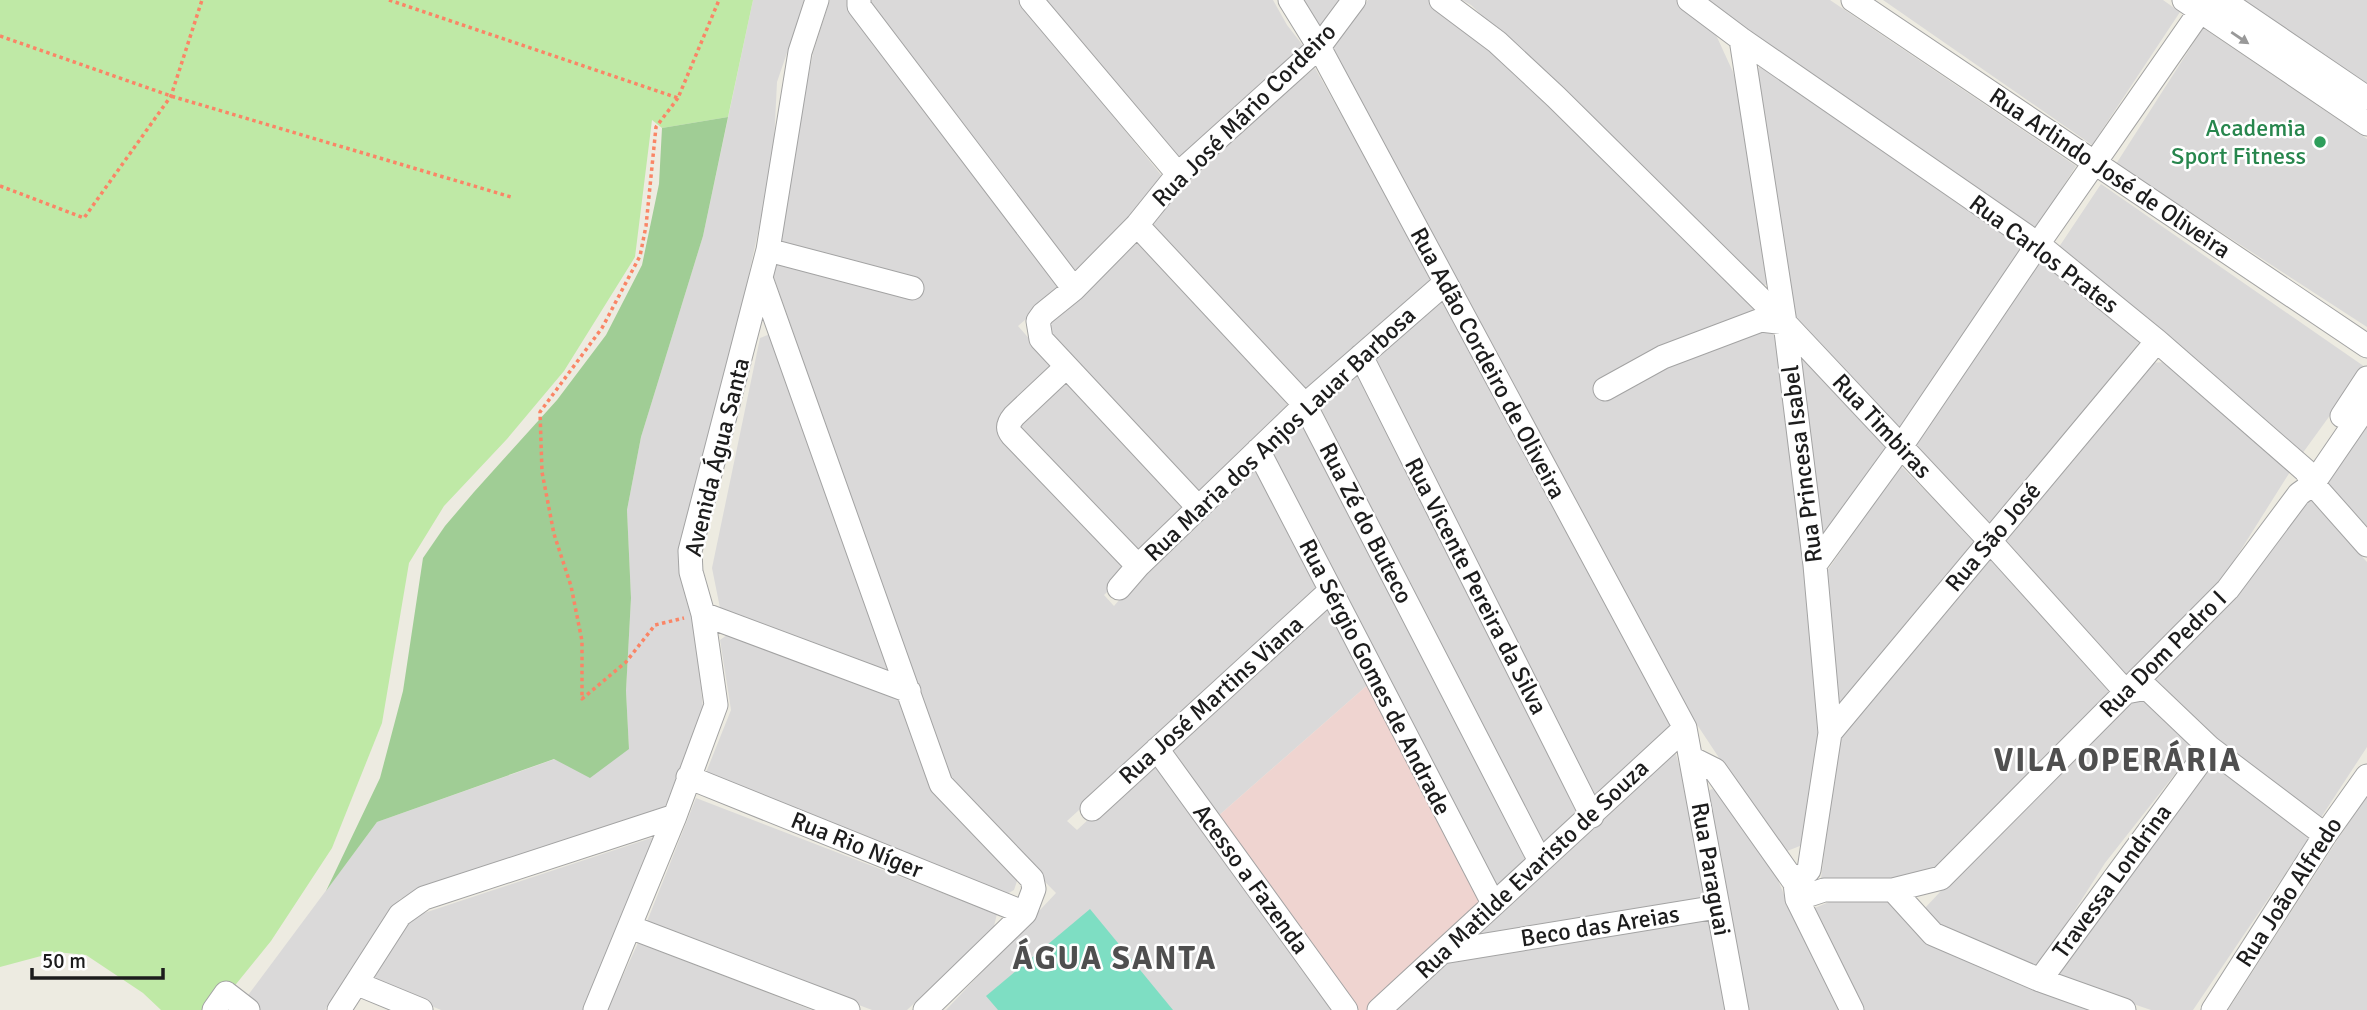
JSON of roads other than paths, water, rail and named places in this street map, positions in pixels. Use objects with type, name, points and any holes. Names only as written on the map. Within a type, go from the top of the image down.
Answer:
[{"type":"street","name":"Avenida Água Santa","points":[[595,1010],[675,816],[716,705],[702,614],[691,572],[690,551],[768,250],[800,52],[817,0]]},
{"type":"street","points":[[1031,0],[1178,174]]},
{"type":"street","name":"Rua Adão Cordeiro de Oliveira","points":[[1290,0],[1319,47],[1685,728]]},
{"type":"street","name":"Rua José Mário Cordeiro","points":[[1066,367],[1041,339],[1038,321],[1043,314],[1074,289],[1137,225],[1178,174],[1319,47],[1354,0]]},
{"type":"street","name":"Rua Timbiras","points":[[1441,0],[1497,42],[1556,97],[1785,323],[1990,541],[2126,692]]},
{"type":"street","name":"Rua Carlos Prates","points":[[1689,0],[1741,39],[2038,244],[2157,341],[2367,545]]},
{"type":"street","name":"Rua Arlindo José de Oliveira","points":[[1853,0],[2367,346]]},
{"type":"street","points":[[2223,0],[2367,98]]},
{"type":"street","points":[[859,3],[1074,289]]},
{"type":"street","points":[[1815,565],[1900,448],[2095,163],[2198,4],[2367,124]]},
{"type":"street","name":"Rua Princesa Isabel","points":[[1741,39],[1785,323],[1815,565],[1830,733],[1810,870],[1796,891]]},
{"type":"street","name":"Rua Zé do Buteco","points":[[1137,225],[1305,405],[1539,861]]},
{"type":"street","points":[[768,250],[912,288]]},
{"type":"street","points":[[761,278],[941,784],[1032,879],[1034,889],[1025,914],[925,1010]]},
{"type":"street","name":"Rua Maria dos Anjos Lauar Barbosa","points":[[1119,589],[1138,566],[1305,405],[1445,283]]},
{"type":"street","points":[[1605,389],[1663,357],[1761,320],[1785,323]]},
{"type":"street","name":"Rua São José","points":[[1830,733],[2157,341]]},
{"type":"street","name":"Rua Vicente Pereira da Silva","points":[[1361,356],[1592,816]]},
{"type":"street","points":[[1138,566],[1008,428],[1014,416],[1066,367],[1198,508]]},
{"type":"street","points":[[2306,483],[2367,378]]},
{"type":"street","points":[[2306,483],[2367,405]]},
{"type":"street","name":"Rua Sérgio Gomes de Andrade","points":[[1258,450],[1493,904]]},
{"type":"street","name":"Rua Dom Pedro I","points":[[1796,891],[1893,890],[1941,878],[2228,589],[2306,483]]},
{"type":"street","name":"Rua José Martins Viana","points":[[1092,809],[1330,592]]},
{"type":"street","points":[[702,614],[909,691]]},
{"type":"street","points":[[2126,692],[2147,688],[2210,748],[2325,835]]},
{"type":"street","name":"Rua Paraguai","points":[[1685,728],[1737,1010]]},
{"type":"street","name":"Rua Matilde Evaristo de Souza","points":[[1379,1010],[1685,728]]},
{"type":"street","name":"Travessa Londrina","points":[[2040,980],[2210,748]]},
{"type":"street","name":"Acesso a Fazenda","points":[[1157,749],[1346,1010]]},
{"type":"street","points":[[1691,758],[1715,770],[1796,891],[1852,1010]]},
{"type":"street","name":"Rua João Alfredo","points":[[2213,1010],[2325,835],[2367,776]]},
{"type":"street","name":"Rua Rio Níger","points":[[688,777],[1025,914]]},
{"type":"street","points":[[339,1010],[400,915],[418,902],[675,816]]},
{"type":"street","points":[[1893,890],[1933,934],[2040,980],[2124,1010]]},
{"type":"street","name":"Beco das Areias","points":[[1443,952],[1717,907]]},
{"type":"street","points":[[630,927],[848,1010]]},
{"type":"street","points":[[358,984],[421,1010]]},
{"type":"street","points":[[214,1010],[226,993],[248,1010]]},
{"type":"place","name":"Academia Sport Fitness","points":[[2320,142]]},
{"type":"district","name":"VILA OPERÁRIA","points":[[2118,760]]},
{"type":"district","name":"ÁGUA SANTA","points":[[1115,958]]}]
